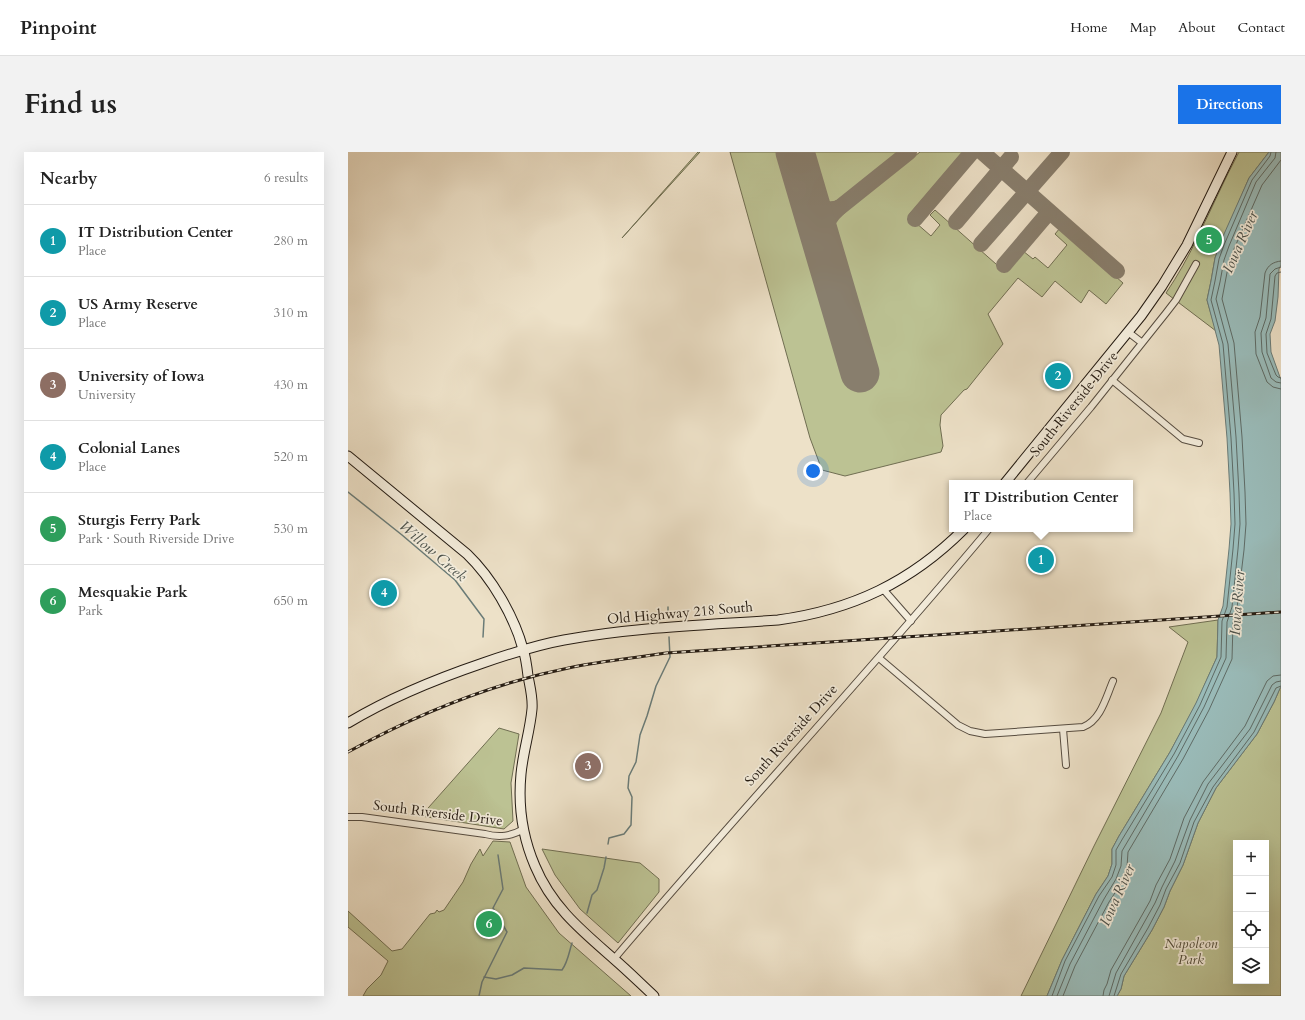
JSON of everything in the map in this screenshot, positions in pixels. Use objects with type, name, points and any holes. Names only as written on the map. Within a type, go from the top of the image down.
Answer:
[{"type":"main road","points":[[1006,480],[1128,332],[1162,286],[1187,245],[1232,152]]},
{"type":"main road","points":[[348,456],[460,547],[488,578],[501,599],[523,649],[532,695],[532,709],[521,775],[520,794],[524,829],[535,866],[554,901],[565,914],[578,928],[654,996]]},
{"type":"main road","name":"Old Highway 218 South","points":[[348,723],[384,702],[452,673],[523,649],[562,640],[616,632],[778,620],[834,609],[883,589],[903,578],[923,565],[961,532]]},
{"type":"street","name":"South Riverside Drive","points":[[1029,480],[1166,313],[1176,300],[1196,264]]},
{"type":"street","points":[[1128,332],[1142,342]]},
{"type":"street","points":[[1112,380],[1183,439],[1198,443]]},
{"type":"street","name":"South Riverside Drive","points":[[614,959],[681,880],[879,658],[986,532]]},
{"type":"street","points":[[883,589],[911,621]]},
{"type":"street","points":[[879,658],[958,725],[970,730],[988,734],[1083,727],[1092,722],[1099,712],[1113,681]]},
{"type":"street","points":[[1063,729],[1066,765]]},
{"type":"street","name":"South Riverside Drive","points":[[348,818],[362,817],[495,836],[514,834],[524,829]]},
{"type":"green space","points":[[698,152],[700,152],[622,238]]},
{"type":"green space","points":[[730,152],[786,152],[854,385],[873,380],[831,235],[832,231],[836,222],[845,211],[920,152],[963,152],[908,216],[931,236],[940,225],[930,215],[935,210],[1005,272],[1023,251],[1033,259],[1035,257],[1048,268],[1067,245],[1055,234],[1060,228],[1123,283],[1106,304],[1089,290],[1081,303],[1055,281],[1042,297],[1018,278],[988,314],[1003,344],[967,389],[964,390],[941,415],[940,425],[943,446],[941,452],[845,476],[822,470],[810,438]]},
{"type":"green space","points":[[805,152],[899,152],[838,200],[828,203],[819,197]]},
{"type":"green space","points":[[1239,152],[1269,152],[1249,178],[1215,258],[1207,300],[1216,331],[1166,293],[1191,251]]},
{"type":"green space","points":[[1218,620],[1217,657],[1196,704],[1170,752],[1112,849],[1112,864],[1108,876],[1096,894],[1062,960],[1047,996],[1021,996],[1161,713],[1188,642],[1169,627]]},
{"type":"green space","name":"Napoleon Park","points":[[1281,686],[1281,996],[1117,996],[1121,989],[1124,976],[1164,907],[1183,865],[1198,823],[1216,788],[1257,734]]},
{"type":"green space","points":[[499,728],[519,734],[511,783],[513,821],[504,829],[421,816]]},
{"type":"green space","points":[[493,841],[510,842],[526,887],[559,933],[631,996],[363,996],[367,989],[381,975],[388,961],[348,927],[348,911],[392,951],[402,949],[430,914],[435,913],[437,910],[439,912],[444,910],[463,882],[480,849],[483,856]]},
{"type":"green space","points":[[542,849],[640,863],[659,879],[659,892],[618,943],[580,909],[555,875]]},
{"type":"water","name":"Iowa River","points":[[1269,152],[1281,152],[1281,265],[1279,269],[1275,321],[1270,334],[1271,352],[1281,380],[1281,686],[1257,734],[1216,788],[1198,823],[1183,865],[1164,907],[1124,976],[1121,989],[1117,996],[1047,996],[1062,960],[1096,894],[1108,876],[1112,864],[1112,849],[1170,752],[1196,703],[1217,657],[1218,620],[1223,606],[1231,524],[1227,438],[1219,345],[1207,300],[1215,258],[1220,243],[1249,178]]},
{"type":"waterway","name":"Willow Creek","points":[[348,492],[455,580],[484,619],[483,637]]},
{"type":"waterway","points":[[668,607],[668,615]]},
{"type":"waterway","points":[[608,844],[609,838],[624,834],[631,825],[632,797],[628,788],[629,776],[636,762],[640,735],[656,686],[670,657],[669,637]]},
{"type":"waterway","name":"Willow Creek","points":[[479,996],[482,982],[507,932],[493,908],[503,889],[498,855]]},
{"type":"waterway","points":[[587,913],[592,895],[597,890],[606,857]]},
{"type":"waterway","points":[[484,977],[496,979],[512,975],[524,968],[562,970],[567,960],[572,943]]},
{"type":"taxiway","points":[[796,152],[808,190],[814,202],[824,209],[839,208]]},
{"type":"taxiway","points":[[840,300],[824,243],[825,228],[828,221],[839,208],[909,152]]},
{"type":"taxiway","points":[[915,219],[972,152]]},
{"type":"taxiway","points":[[982,152],[1117,271]]},
{"type":"taxiway","points":[[981,244],[1062,152]]},
{"type":"taxiway","points":[[956,222],[1011,157]]},
{"type":"taxiway","points":[[1004,265],[1049,212]]},
{"type":"runway","points":[[795,152],[860,373]]},
{"type":"railway","points":[[348,752],[429,712],[457,701],[543,674],[596,663],[666,653],[1281,612]]},
{"type":"place","name":"Sturgis Ferry Park","points":[[1209,240]]},
{"type":"place","name":"US Army Reserve","points":[[1058,376]]},
{"type":"place","name":"IT Distribution Center","points":[[1041,560]]},
{"type":"place","name":"Colonial Lanes","points":[[384,593]]},
{"type":"place","name":"University of Iowa","points":[[588,766]]},
{"type":"place","name":"Mesquakie Park","points":[[489,924]]}]
